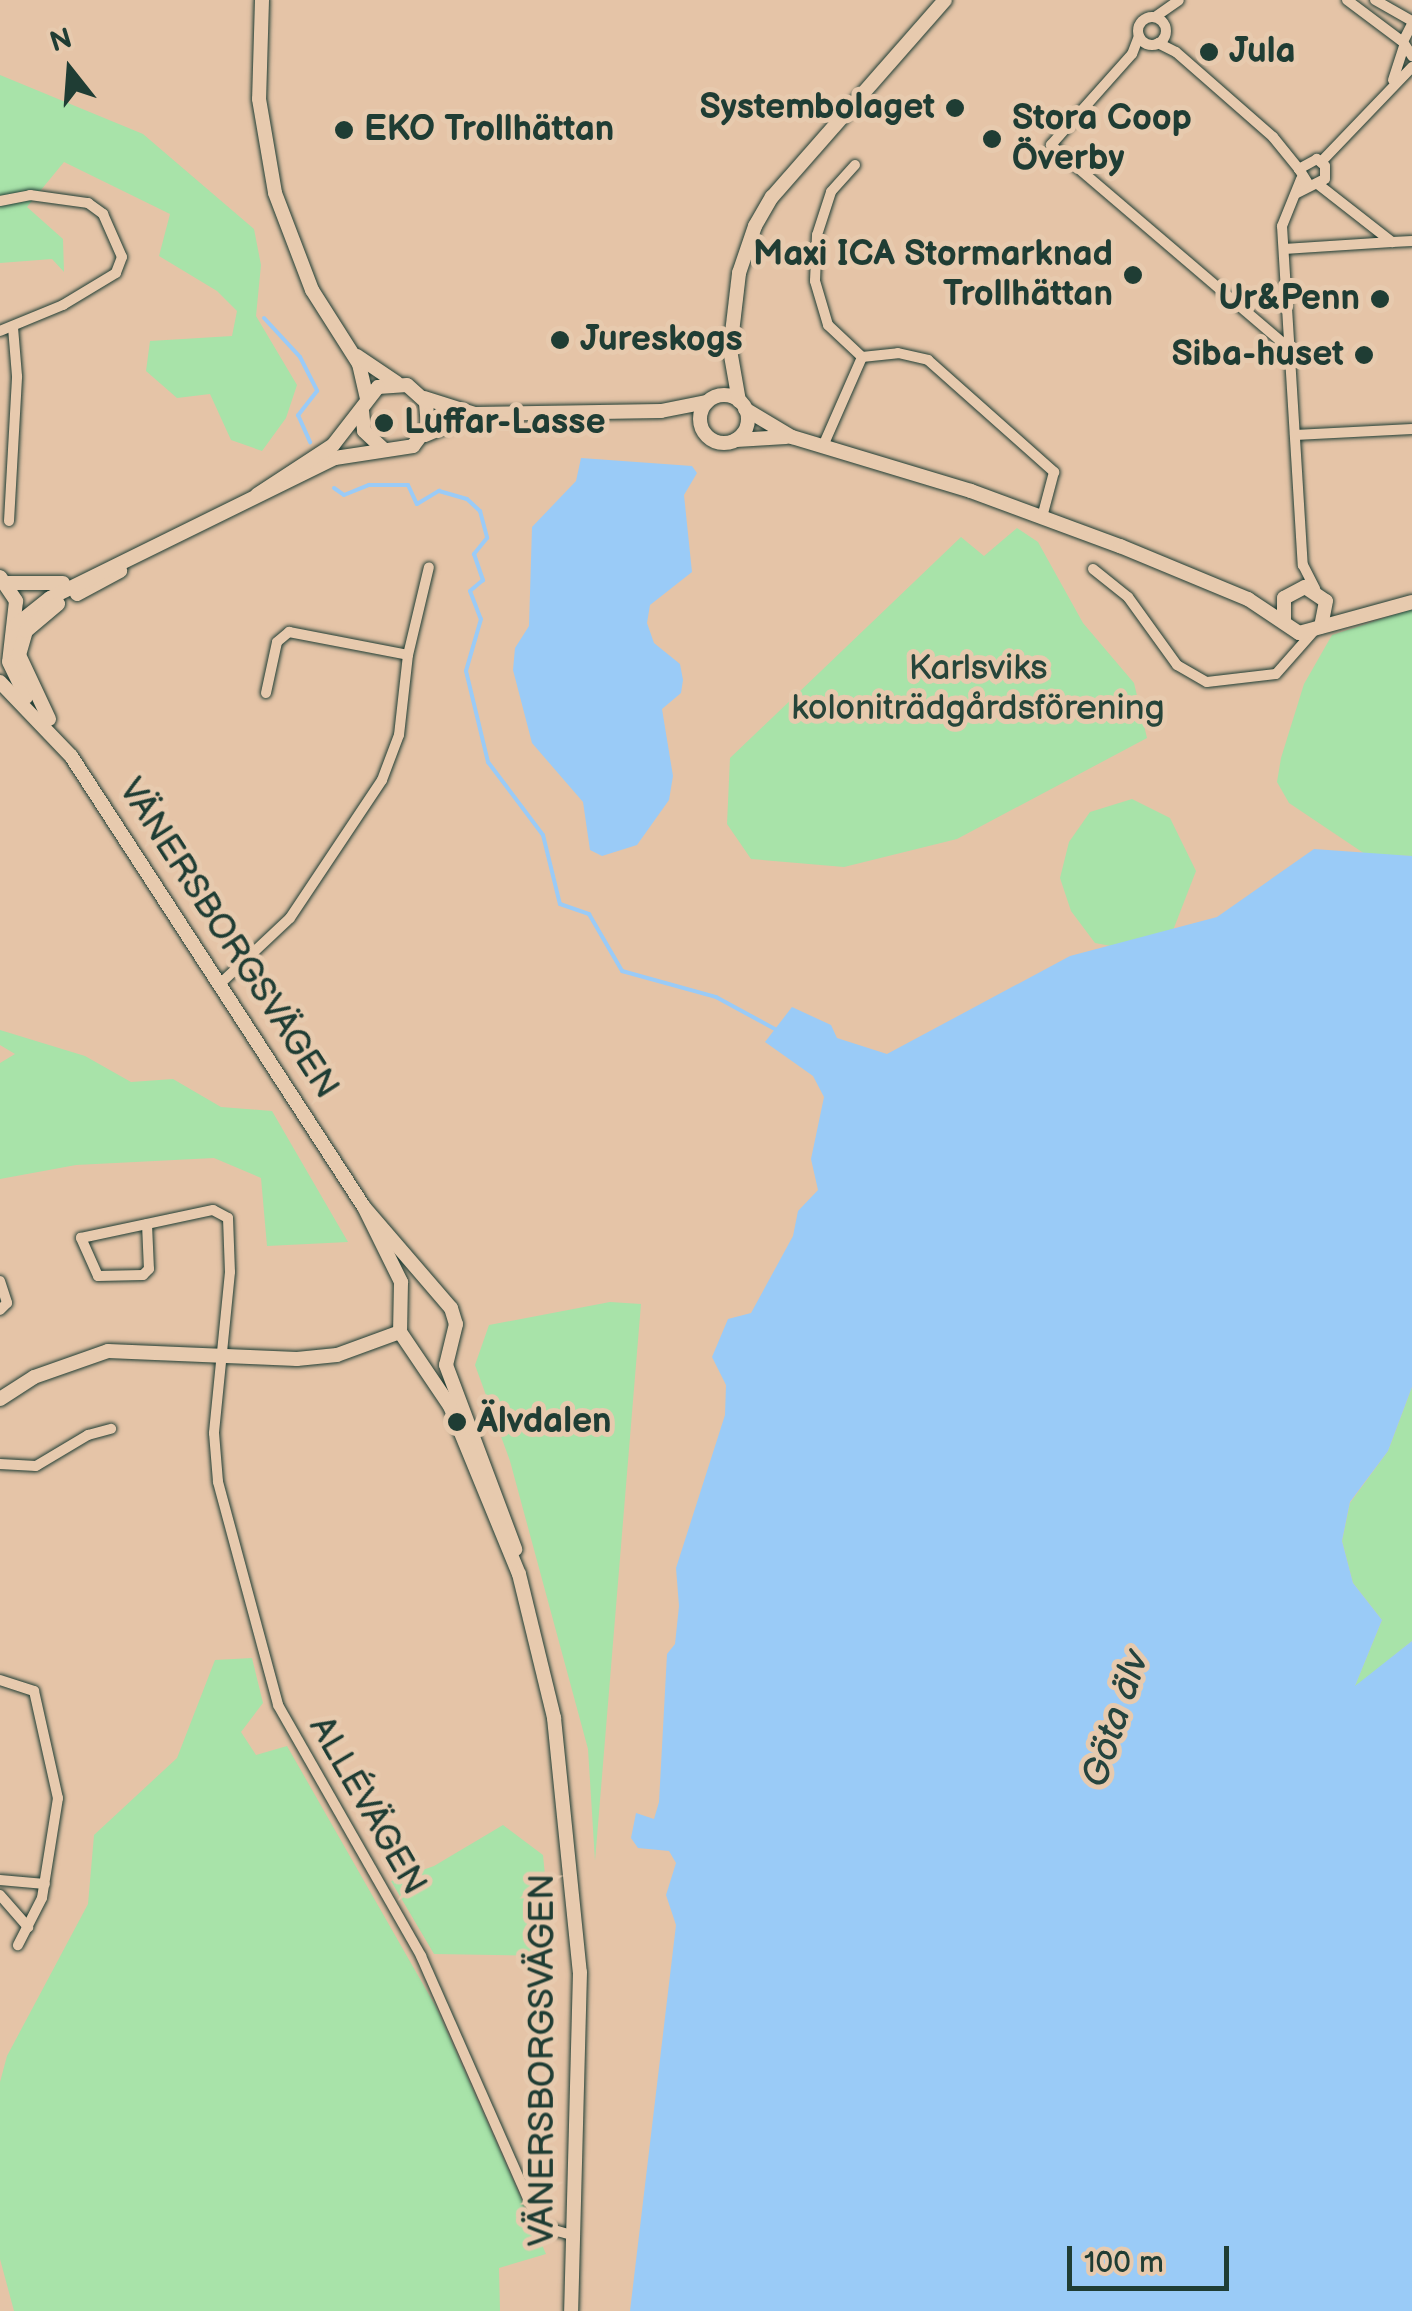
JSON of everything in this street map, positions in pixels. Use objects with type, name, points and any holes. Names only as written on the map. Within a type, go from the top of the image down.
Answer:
[{"type":"main road","points":[[262,0],[259,99],[275,194],[312,290],[352,352],[367,436],[382,448]]},
{"type":"main road","points":[[702,430],[730,350],[743,256],[764,210],[945,0]]},
{"type":"main road","points":[[730,350],[746,426],[736,440]]},
{"type":"main road","points":[[352,352],[423,397],[475,414],[660,411],[709,401],[742,405],[792,437],[1042,517],[1248,599],[1287,626],[1317,630],[1363,611],[1412,602]]},
{"type":"main road","points":[[257,495],[333,444],[364,404],[397,383]]},
{"type":"main road","points":[[423,397],[430,416],[424,436]]},
{"type":"main road","points":[[660,411],[702,430],[715,441],[792,437]]},
{"type":"main road","points":[[57,738],[21,664],[24,636],[48,610],[136,558],[257,495],[351,452],[408,449],[424,436],[475,414]]},
{"type":"main road","points":[[3,580],[48,588],[93,576],[136,558]]},
{"type":"main road","points":[[16,625],[93,576]]},
{"type":"main road","points":[[3,580],[16,601],[16,625]]},
{"type":"main road","points":[[1248,599],[1291,591],[1321,595],[1363,611]]},
{"type":"main road","points":[[1287,626],[1291,591]]},
{"type":"main road","points":[[1317,630],[1321,595]]},
{"type":"main road","name":"VÄNERSBORGSVÄGEN","points":[[16,625],[4,644],[34,711]]},
{"type":"main road","name":"VÄNERSBORGSVÄGEN","points":[[0,682],[34,711],[57,738],[222,982],[364,1207],[401,1282],[400,1332],[450,1406],[518,1574]]},
{"type":"main road","name":"VÄNERSBORGSVÄGEN","points":[[364,1207],[435,1296],[453,1311],[446,1365],[488,1464],[554,1718],[574,1869],[580,1972],[572,2311]]},
{"type":"main road","points":[[403,1308],[417,1296],[435,1296]]},
{"type":"main road","points":[[0,1398],[34,1377],[108,1352],[320,1357],[400,1332]]},
{"type":"main road","points":[[414,1348],[434,1350],[452,1338]]},
{"type":"street","points":[[1178,0],[1142,22],[1149,41],[1176,52],[1291,153],[1307,180],[1334,192],[1392,242]]},
{"type":"street","points":[[1178,0],[1166,29],[1132,54],[1052,146],[1290,349]]},
{"type":"street","points":[[1347,0],[1406,48]]},
{"type":"street","points":[[1375,0],[1412,23],[1392,81]]},
{"type":"street","points":[[1154,17],[1166,29],[1176,52]]},
{"type":"street","points":[[1321,595],[1304,565],[1283,212],[1307,180],[1315,160],[1392,81],[1412,67]]},
{"type":"street","points":[[1291,153],[1315,160],[1334,192]]},
{"type":"street","points":[[855,165],[822,211],[814,260],[828,324],[862,357]]},
{"type":"street","points":[[1307,180],[1326,174]]},
{"type":"street","points":[[0,201],[30,196],[88,202],[103,214],[122,257],[116,273],[13,327],[0,330]]},
{"type":"street","points":[[1284,249],[1412,240]]},
{"type":"street","points":[[9,521],[17,376],[13,327]]},
{"type":"street","points":[[862,357],[898,352],[928,360],[1054,472],[1052,493],[1042,517]]},
{"type":"street","points":[[823,446],[862,357]]},
{"type":"street","points":[[1295,435],[1412,428]]},
{"type":"street","points":[[1291,591],[1304,565]]},
{"type":"street","points":[[222,982],[290,918],[382,780],[399,735],[408,655],[429,567]]},
{"type":"street","points":[[1094,569],[1128,597],[1177,665],[1206,682],[1276,674],[1290,665],[1299,646],[1317,630]]},
{"type":"street","points":[[1287,626],[1299,646]]},
{"type":"street","points":[[266,693],[277,642],[288,632],[408,655]]},
{"type":"street","points":[[148,1224],[149,1268],[143,1275],[98,1276],[81,1238],[213,1210],[228,1218],[223,1356]]},
{"type":"street","points":[[0,1281],[8,1303],[0,1310]]},
{"type":"street","name":"ALLÉVÄGEN","points":[[223,1356],[214,1432],[218,1482],[278,1705],[421,1956],[540,2226],[576,2236]]},
{"type":"street","points":[[0,1464],[36,1466],[88,1435],[110,1430]]},
{"type":"street","points":[[0,1680],[34,1691],[56,1782],[45,1884],[18,1945]]},
{"type":"street","points":[[0,1880],[45,1884]]},
{"type":"street","points":[[0,1896],[28,1926]]},
{"type":"green space","points":[[0,75],[143,134],[254,229],[261,265],[256,316],[297,385],[286,418],[262,451],[231,440],[210,394],[177,398],[146,371],[150,341],[232,336],[237,311],[217,291],[159,256],[170,214],[64,162],[27,207],[63,239],[64,272],[52,259],[0,263]]},
{"type":"green space","name":"Karlsviks koloniträdgårdsförening","points":[[1017,528],[1038,542],[1083,623],[1134,683],[1147,738],[957,839],[844,867],[751,859],[727,824],[730,758],[961,537],[984,556]]},
{"type":"green space","points":[[1412,609],[1412,856],[1365,854],[1289,803],[1277,782],[1281,758],[1304,684],[1332,635]]},
{"type":"green space","points":[[1132,799],[1170,818],[1196,871],[1172,933],[1116,947],[1095,943],[1071,911],[1060,878],[1069,842],[1090,812]]},
{"type":"green space","points":[[0,1030],[85,1056],[131,1082],[173,1079],[221,1107],[272,1111],[348,1242],[267,1246],[261,1178],[214,1158],[76,1165],[0,1179],[0,1063],[15,1054],[0,1045]]},
{"type":"green space","points":[[610,1302],[641,1304],[595,1861],[588,1749],[510,1461],[475,1365],[489,1325]]},
{"type":"green space","points":[[1412,1387],[1412,1641],[1354,1688],[1382,1620],[1353,1583],[1342,1541],[1350,1503],[1388,1451]]},
{"type":"green space","points":[[252,1658],[263,1703],[241,1732],[256,1755],[287,1746],[436,2007],[546,2254],[499,2268],[500,2311],[14,2311],[0,2259],[0,2082],[7,2056],[88,1904],[94,1835],[177,1758],[215,1660]]},
{"type":"green space","points":[[503,1825],[543,1855],[553,1956],[434,1954],[391,1881],[434,1866]]},
{"type":"water","points":[[581,458],[692,466],[697,473],[684,495],[692,572],[650,605],[647,623],[654,643],[680,664],[683,680],[681,693],[662,709],[673,776],[669,800],[637,845],[602,856],[590,850],[583,802],[532,743],[513,670],[515,648],[529,626],[532,527],[576,481]]},
{"type":"water","name":"Göta älv","points":[[1314,849],[1412,856],[1412,1387],[1388,1451],[1350,1502],[1342,1541],[1353,1583],[1382,1620],[1355,1686],[1412,1641],[1412,2311],[630,2311],[676,1925],[666,1895],[676,1863],[669,1851],[638,1848],[631,1838],[636,1813],[654,1819],[659,1802],[667,1654],[675,1644],[679,1606],[676,1568],[725,1415],[726,1385],[712,1357],[728,1319],[751,1313],[793,1236],[798,1211],[818,1190],[811,1159],[824,1097],[813,1076],[765,1042],[792,1007],[831,1025],[837,1038],[887,1054],[1070,956],[1217,917]]},
{"type":"waterway","points":[[264,318],[300,357],[317,391],[298,415],[310,442]]},
{"type":"waterway","points":[[334,488],[344,495],[369,485],[408,485],[417,504],[439,491],[467,499],[480,511],[487,538],[474,554],[483,580],[470,591],[481,619],[466,671],[488,762],[543,835],[560,904],[589,914],[622,971],[716,997],[775,1029]]},
{"type":"place","name":"Jula","points":[[1209,52]]},
{"type":"place","name":"Systembolaget","points":[[955,108]]},
{"type":"place","name":"EKO Trollhättan","points":[[344,130]]},
{"type":"place","name":"Stora Coop Överby","points":[[992,139]]},
{"type":"place","name":"Maxi ICA Stormarknad Trollhättan","points":[[1133,275]]},
{"type":"place","name":"Ur&Penn","points":[[1380,299]]},
{"type":"place","name":"Jureskogs","points":[[560,340]]},
{"type":"place","name":"Siba-huset","points":[[1364,355]]},
{"type":"place","name":"Luffar-Lasse","points":[[384,423]]},
{"type":"place","name":"Älvdalen","points":[[457,1422]]}]
